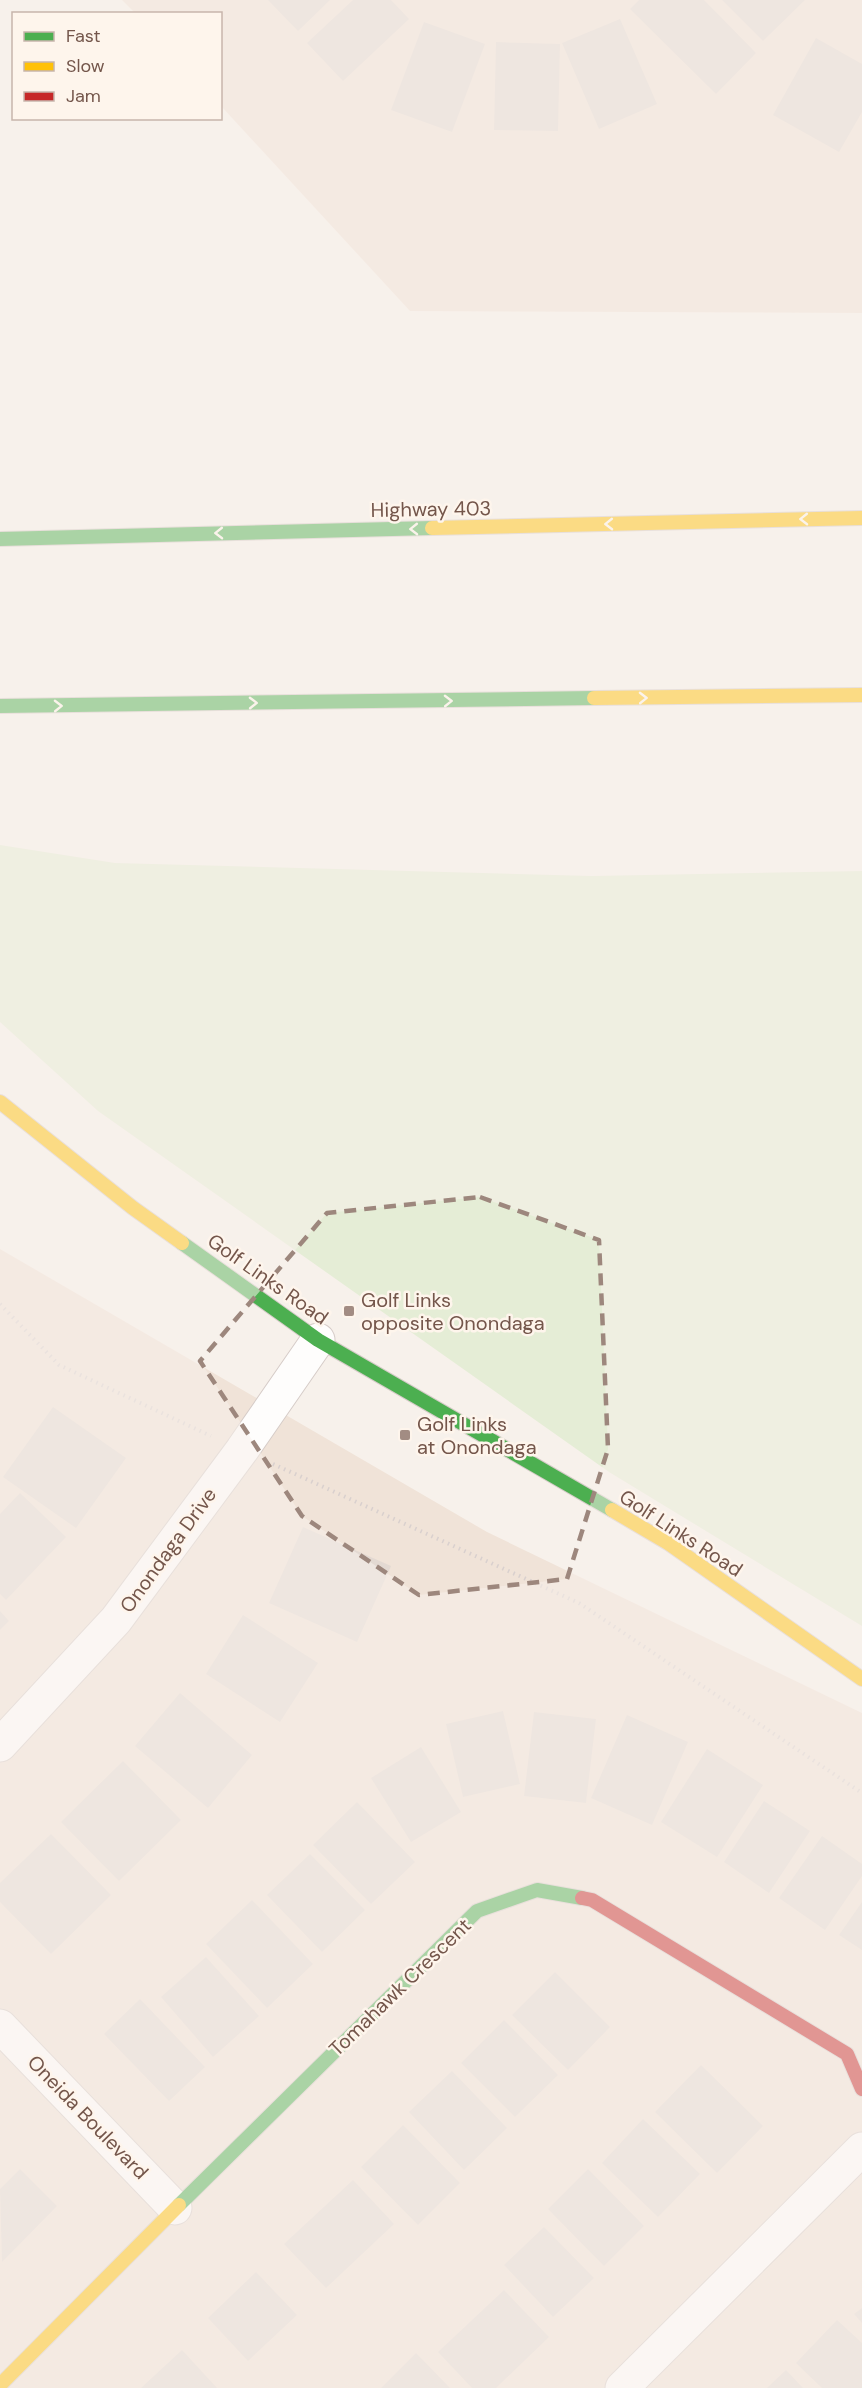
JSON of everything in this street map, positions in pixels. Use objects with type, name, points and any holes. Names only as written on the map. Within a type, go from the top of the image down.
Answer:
[{"type":"main road","name":"Highway 403","points":[[0,538],[862,518]]},
{"type":"main road","points":[[0,706],[862,696]]},
{"type":"main road","name":"Golf Links Road","points":[[0,1102],[133,1208],[318,1340],[668,1544],[862,1679]]},
{"type":"main road","name":"Tomahawk Crescent","points":[[0,2385],[175,2208],[477,1911],[537,1890],[592,1900],[847,2054],[862,2089]]},
{"type":"street","name":"Onondaga Drive","points":[[0,1745],[116,1620],[242,1450],[318,1340]]},
{"type":"street","name":"Oneida Boulevard","points":[[0,2026],[175,2208]]},
{"type":"street","points":[[622,2388],[862,2149]]},
{"type":"path","points":[[0,1304],[59,1365],[579,1603],[862,1793]]},
{"type":"highlighted area","points":[[480,1197],[599,1240],[608,1449],[567,1579],[419,1595],[302,1516],[200,1361],[327,1213]]},
{"type":"shaded area","points":[[122,0],[862,0],[862,313],[410,311],[222,107],[222,12],[134,12]]},
{"type":"shaded area","points":[[0,1249],[487,1532],[862,1713],[862,2388],[0,2388]]},
{"type":"green space","points":[[0,845],[115,863],[592,876],[862,871],[862,1626],[609,1472],[98,1111],[0,1022]]},
{"type":"building","points":[[268,0],[330,0],[298,31]]},
{"type":"building","points":[[353,0],[391,0],[409,19],[343,81],[307,43]]},
{"type":"building","points":[[639,0],[704,0],[756,53],[716,94],[630,9]]},
{"type":"building","points":[[722,0],[805,0],[763,41]]},
{"type":"building","points":[[620,19],[657,104],[599,129],[562,43]]},
{"type":"building","points":[[424,22],[485,44],[452,132],[391,110]]},
{"type":"building","points":[[816,38],[862,64],[862,112],[839,152],[773,115]]},
{"type":"building","points":[[496,42],[560,44],[558,131],[494,130]]},
{"type":"building","points":[[53,1407],[126,1458],[76,1528],[3,1477]]},
{"type":"building","points":[[20,1493],[66,1537],[6,1600],[0,1594],[0,1514]]},
{"type":"building","points":[[303,1527],[391,1566],[357,1642],[269,1603]]},
{"type":"building","points":[[0,1611],[9,1621],[0,1630]]},
{"type":"building","points":[[243,1615],[318,1663],[280,1722],[206,1674]]},
{"type":"building","points":[[180,1693],[252,1755],[208,1808],[135,1746]]},
{"type":"building","points":[[503,1711],[520,1784],[463,1797],[446,1724]]},
{"type":"building","points":[[534,1712],[596,1719],[586,1803],[524,1796]]},
{"type":"building","points":[[627,1715],[688,1742],[652,1825],[591,1798]]},
{"type":"building","points":[[421,1747],[461,1812],[411,1842],[371,1778]]},
{"type":"building","points":[[707,1749],[763,1785],[717,1857],[661,1822]]},
{"type":"building","points":[[123,1761],[181,1820],[119,1881],[61,1822]]},
{"type":"building","points":[[764,1801],[810,1831],[769,1893],[724,1862]]},
{"type":"building","points":[[357,1802],[415,1862],[371,1904],[313,1845]]},
{"type":"building","points":[[51,1834],[111,1895],[51,1954],[0,1902],[0,1883]]},
{"type":"building","points":[[822,1836],[862,1864],[862,1876],[825,1930],[779,1898]]},
{"type":"building","points":[[310,1854],[365,1910],[322,1952],[267,1895]]},
{"type":"building","points":[[252,1900],[313,1964],[267,2008],[206,1944]]},
{"type":"building","points":[[862,1902],[862,1950],[839,1935]]},
{"type":"building","points":[[206,1957],[259,2016],[213,2057],[161,1997]]},
{"type":"building","points":[[555,1972],[610,2027],[568,2070],[512,2015]]},
{"type":"building","points":[[140,1999],[205,2067],[169,2101],[104,2034]]},
{"type":"building","points":[[504,2020],[558,2075],[515,2117],[461,2063]]},
{"type":"building","points":[[701,2065],[763,2126],[717,2173],[655,2112]]},
{"type":"building","points":[[452,2071],[507,2128],[464,2170],[409,2112]]},
{"type":"building","points":[[643,2119],[700,2174],[658,2217],[602,2163]]},
{"type":"building","points":[[403,2125],[460,2183],[418,2225],[361,2167]]},
{"type":"building","points":[[20,2169],[57,2206],[2,2262],[0,2189]]},
{"type":"building","points":[[588,2169],[644,2226],[604,2266],[548,2209]]},
{"type":"building","points":[[353,2180],[394,2224],[326,2288],[284,2244]]},
{"type":"building","points":[[544,2227],[594,2278],[553,2317],[504,2265]]},
{"type":"building","points":[[256,2272],[297,2315],[248,2361],[208,2318]]},
{"type":"building","points":[[504,2290],[549,2337],[496,2388],[472,2388],[438,2352]]},
{"type":"building","points":[[862,2308],[862,2323],[854,2314]]},
{"type":"building","points":[[837,2320],[862,2343],[862,2388],[822,2388],[796,2363]]},
{"type":"building","points":[[182,2350],[217,2388],[141,2388]]},
{"type":"building","points":[[416,2353],[450,2388],[381,2388]]},
{"type":"building","points":[[786,2370],[803,2388],[767,2388]]},
{"type":"traffic: fast","points":[[0,539],[432,528]]},
{"type":"traffic: fast","points":[[0,706],[594,698]]},
{"type":"traffic: fast","points":[[182,1243],[318,1340],[612,1510]]},
{"type":"traffic: fast","points":[[179,2205],[477,1911],[537,1890],[582,1898]]},
{"type":"traffic: slow","points":[[432,528],[862,518]]},
{"type":"traffic: slow","points":[[594,698],[862,695]]},
{"type":"traffic: slow","points":[[0,1102],[133,1208],[182,1243]]},
{"type":"traffic: slow","points":[[612,1510],[668,1543],[862,1679]]},
{"type":"traffic: slow","points":[[0,2385],[179,2205]]},
{"type":"traffic: jam","points":[[582,1898],[592,1900],[847,2054],[862,2089]]},
{"type":"place","name":"Golf Links opposite Onondaga","points":[[349,1311]]},
{"type":"place","name":"Golf Links at Onondaga","points":[[405,1435]]}]
